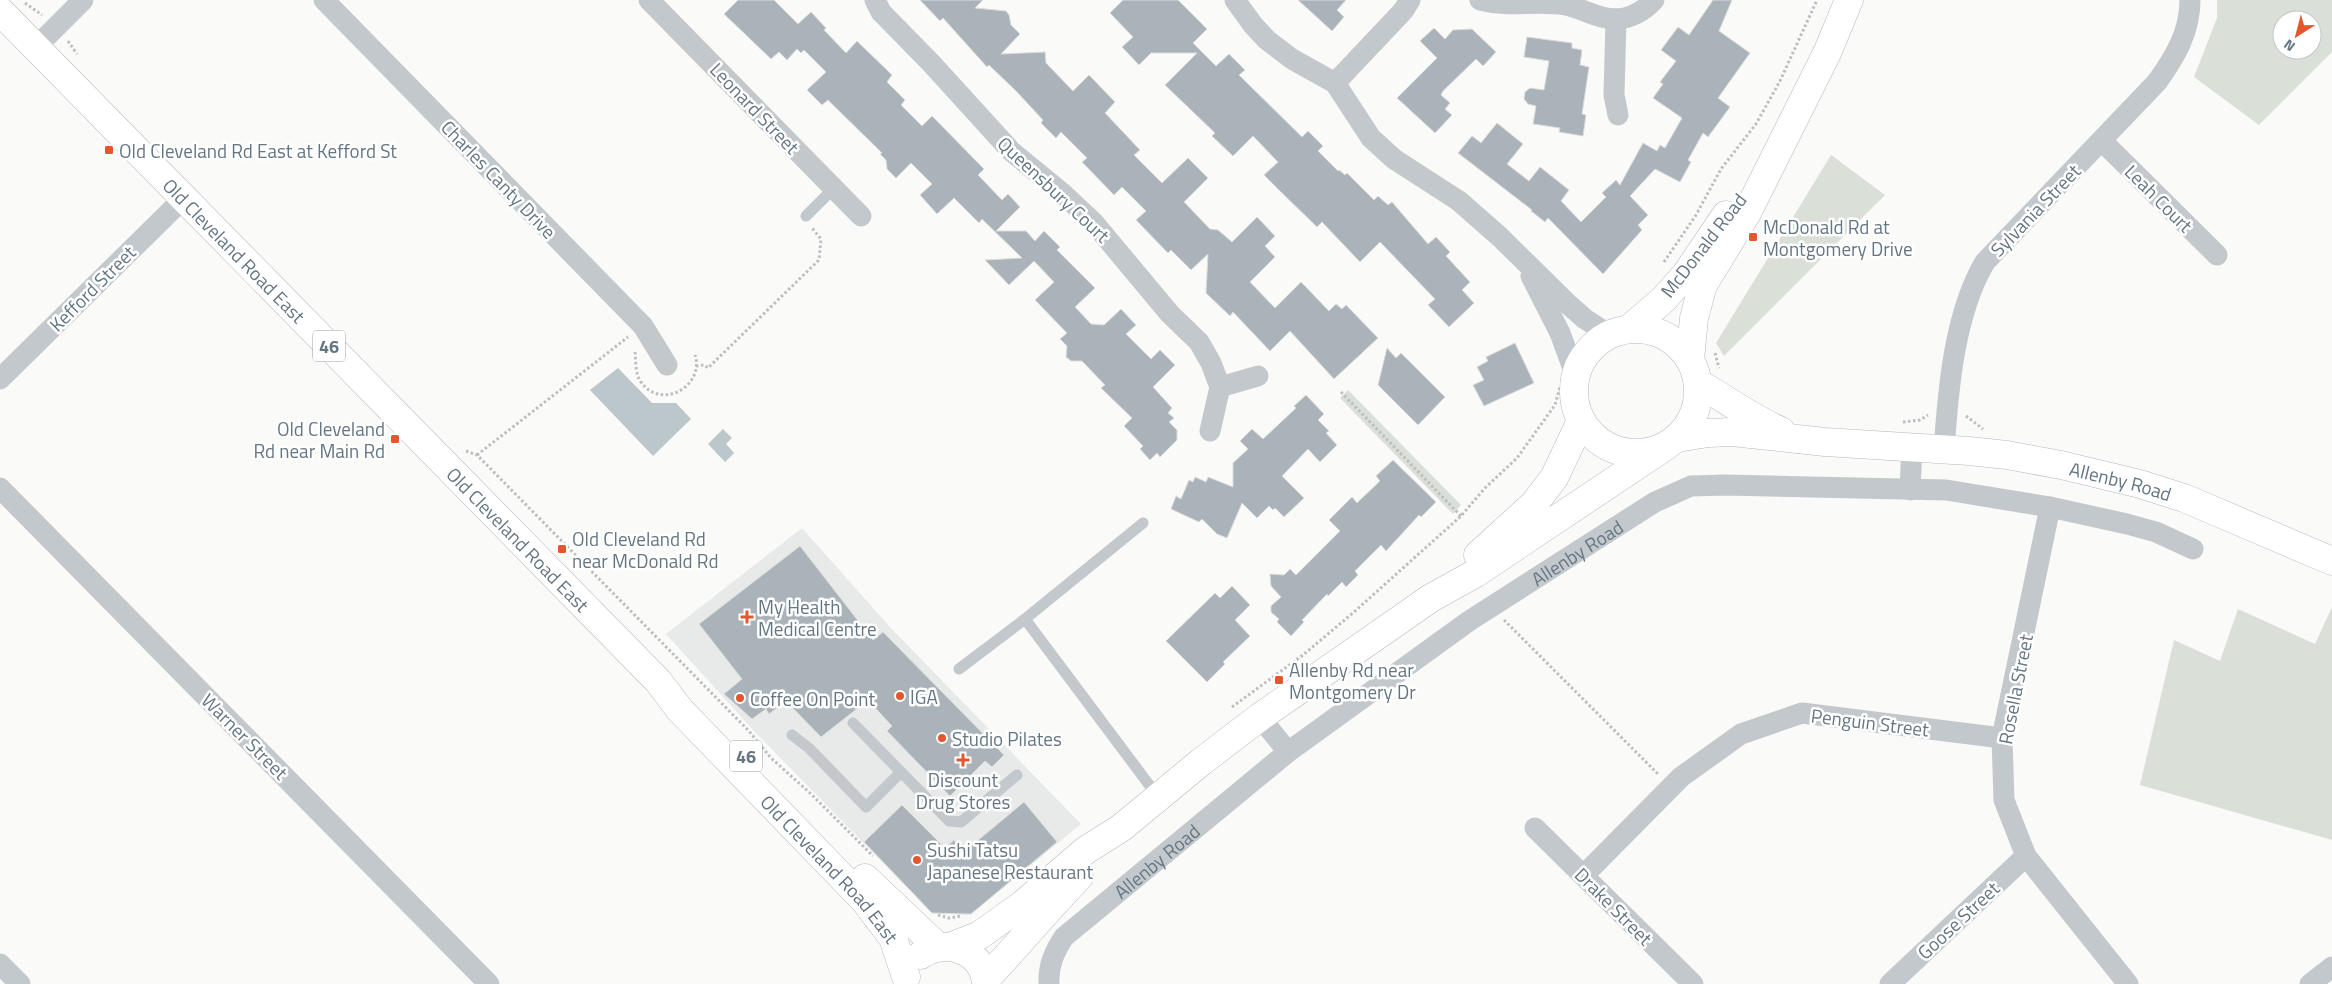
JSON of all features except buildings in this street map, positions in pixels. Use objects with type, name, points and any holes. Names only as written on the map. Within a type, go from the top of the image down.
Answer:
[{"type":"main road","name":"McDonald Road","points":[[1694,372],[1694,318],[1703,285],[1747,213],[1822,62],[1849,0]]},
{"type":"main road","name":"Old Cleveland Road East","points":[[8,6],[36,47],[658,681],[680,710],[865,901],[893,938],[906,981]]},
{"type":"main road","name":"McDonald Road","points":[[1617,333],[1664,299],[1686,274],[1732,205],[1773,158]]},
{"type":"main road","points":[[1647,330],[1664,335],[1679,346],[1694,372],[1697,403],[1692,416],[1672,442],[1647,452],[1628,453],[1609,447],[1593,436],[1581,421],[1575,406],[1573,390],[1567,376],[1587,352],[1617,333],[1647,330]]},
{"type":"main road","name":"Allenby Road","points":[[1694,372],[1762,423],[1798,438]]},
{"type":"main road","name":"Allenby Road","points":[[1431,598],[1534,504],[1554,478],[1581,421]]},
{"type":"main road","name":"Allenby Road","points":[[945,947],[980,935],[1022,905],[1086,850],[1121,828],[1201,762],[1260,717],[1431,598],[1476,574],[1672,442],[1708,433],[1732,432],[1825,442],[1907,434],[1944,450],[2007,455],[2061,465],[2140,484],[2184,498],[2235,518],[2327,560]]},
{"type":"main road","name":"Old Cleveland Road East","points":[[658,681],[690,702],[896,909],[945,947]]},
{"type":"main road","name":"Allenby Road","points":[[986,981],[1022,941],[1038,919],[1097,859],[1121,828]]},
{"type":"main road","name":"46","points":[[906,981],[910,966],[918,957],[945,947],[964,950],[974,957],[982,967],[986,981]]},
{"type":"street","points":[[36,47],[83,0]]},
{"type":"street","name":"Charles Canty Drive","points":[[324,0],[643,326],[667,365]]},
{"type":"street","name":"Leonard Street","points":[[650,0],[861,216]]},
{"type":"street","name":"Queensbury Court","points":[[875,0],[881,12],[931,63],[1011,151],[1061,192],[1100,230],[1170,314],[1199,342],[1211,363],[1220,387]]},
{"type":"street","points":[[1235,0],[1266,40],[1292,59],[1335,83],[1371,138],[1394,159],[1458,201],[1580,314],[1599,328],[1617,333]]},
{"type":"street","points":[[1335,83],[1410,0]]},
{"type":"street","points":[[1480,0],[1505,5],[1565,5],[1616,19],[1645,9],[1654,0]]},
{"type":"street","name":"Sylvania Street","points":[[1944,450],[1947,394],[1966,303],[1973,282],[1985,262],[2157,82],[2173,60],[2185,35],[2190,0]]},
{"type":"street","points":[[1616,19],[1614,95],[1618,115]]},
{"type":"street","name":"Leah Court","points":[[2102,140],[2217,255]]},
{"type":"street","name":"Kefford Street","points":[[0,379],[184,198]]},
{"type":"street","points":[[1524,261],[1560,333],[1567,376]]},
{"type":"street","points":[[1210,431],[1220,387],[1258,376]]},
{"type":"street","points":[[1907,434],[1910,490]]},
{"type":"street","name":"Allenby Road","points":[[1049,984],[1049,974],[1055,950],[1064,937],[1288,752],[1468,621],[1655,502],[1691,486],[1726,485],[1946,490],[2050,507],[2127,524],[2156,532],[2193,549]]},
{"type":"street","name":"Warner Street","points":[[0,488],[489,984]]},
{"type":"street","name":"Rosella Street","points":[[2050,507],[2002,738],[2004,800],[2026,856],[2128,984]]},
{"type":"street","name":"Penguin Street","points":[[1584,875],[1681,777],[1741,734],[1802,713],[2002,738]]},
{"type":"street","points":[[1260,717],[1288,752]]},
{"type":"street","name":"Drake Street","points":[[1535,828],[1693,984]]},
{"type":"street","name":"Goose Street","points":[[1890,984],[2026,856]]},
{"type":"street","points":[[0,964],[20,984]]},
{"type":"street","points":[[2310,984],[2332,967]]},
{"type":"lane","points":[[806,216],[834,188]]},
{"type":"lane","points":[[959,669],[1025,620],[1143,523]]},
{"type":"lane","points":[[1025,620],[1158,798]]},
{"type":"lane","points":[[853,723],[949,821],[961,822],[1017,775]]},
{"type":"lane","points":[[792,735],[809,748],[866,806],[901,772]]},
{"type":"path","points":[[1660,269],[1696,215],[1721,169],[1756,124],[1780,80],[1816,0]]},
{"type":"path","points":[[8,6],[25,3],[36,10],[64,35],[79,58]]},
{"type":"path","points":[[696,366],[704,365],[708,368],[820,260],[821,240],[810,226],[806,216]]},
{"type":"path","points":[[477,455],[630,336],[634,344],[636,372],[641,382],[650,391],[661,395],[678,393],[694,378],[696,366],[694,354]]},
{"type":"path","points":[[1714,346],[1718,367],[1722,372]]},
{"type":"path","points":[[1225,713],[1303,654],[1354,612],[1461,516],[1485,488],[1517,458],[1528,440],[1555,405],[1560,388],[1567,376]]},
{"type":"path","points":[[1342,392],[1461,516]]},
{"type":"path","points":[[1907,434],[1920,420],[1931,413]]},
{"type":"path","points":[[1963,415],[1990,432]]},
{"type":"path","points":[[460,446],[467,453],[477,455],[748,730],[771,758],[810,793],[875,859]]},
{"type":"path","points":[[1496,624],[1511,613]]},
{"type":"path","points":[[1503,619],[1671,787]]},
{"type":"path","points":[[936,915],[949,918],[963,916]]},
{"type":"shaded area","points":[[2217,0],[2332,0],[2332,52],[2259,125],[2194,77],[2217,18]]},
{"type":"shaded area","points":[[1831,155],[1885,195],[1724,356],[1716,343]]},
{"type":"shaded area","points":[[618,368],[652,403],[676,403],[691,419],[653,456],[590,390]]},
{"type":"shaded area","points":[[1348,390],[1461,505],[1453,514],[1340,398]]},
{"type":"shaded area","points":[[723,429],[732,438],[726,444],[734,453],[725,462],[708,444]]},
{"type":"shaded area","points":[[802,528],[890,627],[1081,824],[970,915],[934,913],[928,909],[754,731],[666,634]]},
{"type":"shaded area","points":[[2332,607],[2332,840],[2140,785],[2174,640],[2220,661],[2238,609],[2315,644]]},
{"type":"place","name":"Old Cleveland Rd East at Kefford St","points":[[109,150]]},
{"type":"place","name":"McDonald Rd at Montgomery Drive","points":[[1753,237]]},
{"type":"place","name":"Old Cleveland Rd near Main Rd","points":[[395,439]]},
{"type":"place","name":"Old Cleveland Rd near McDonald Rd","points":[[562,549]]},
{"type":"place","name":"My Health Medical Centre","points":[[747,617]]},
{"type":"place","name":"Allenby Rd near Montgomery Dr","points":[[1279,680]]},
{"type":"place","name":"IGA","points":[[900,696]]},
{"type":"place","name":"Coffee On Point","points":[[740,698]]},
{"type":"place","name":"Studio Pilates","points":[[942,738]]},
{"type":"place","name":"Discount Drug Stores","points":[[963,760]]},
{"type":"place","name":"Sushi Tatsu Japanese Restaurant","points":[[917,860]]}]
